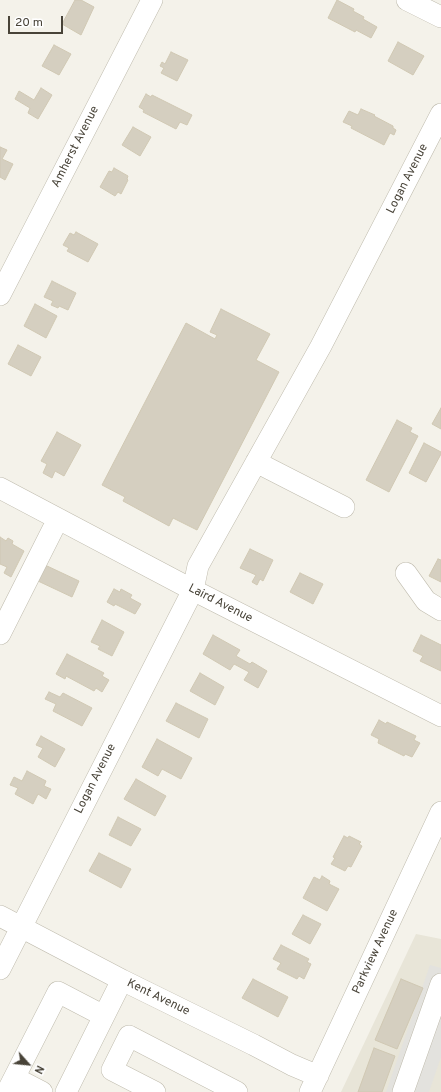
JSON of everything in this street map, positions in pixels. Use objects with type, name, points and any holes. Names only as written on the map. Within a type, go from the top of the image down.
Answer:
[{"type":"street","name":"Amherst Avenue","points":[[0,295],[152,0]]},
{"type":"street","points":[[407,0],[441,17]]},
{"type":"street","name":"Logan Avenue","points":[[0,969],[193,590],[198,566],[321,346],[441,114]]},
{"type":"street","points":[[256,462],[344,507]]},
{"type":"street","name":"Laird Avenue","points":[[0,488],[193,590],[441,716]]},
{"type":"street","points":[[0,634],[58,519]]},
{"type":"street","points":[[406,573],[426,601],[441,610]]},
{"type":"street","name":"Parkview Avenue","points":[[314,1084],[441,812]]},
{"type":"street","name":"Kent Avenue","points":[[0,916],[122,980],[292,1065],[314,1084]]},
{"type":"street","points":[[66,1092],[122,980]]},
{"type":"street","points":[[403,1092],[441,984]]},
{"type":"street","points":[[42,1092],[11,1085],[58,992],[104,1016]]},
{"type":"street","points":[[112,1070],[129,1036],[237,1092]]},
{"type":"street","points":[[84,1057],[155,1092]]},
{"type":"shaded area","points":[[416,934],[441,939],[441,1092],[341,1092]]},
{"type":"shaded area","points":[[430,965],[441,968],[441,1057],[429,1092],[386,1092]]},
{"type":"building","points":[[75,0],[81,0],[94,7],[81,35],[62,24]]},
{"type":"building","points":[[337,0],[354,9],[353,11],[364,17],[363,19],[377,27],[371,38],[356,30],[355,32],[328,18]]},
{"type":"building","points":[[398,42],[424,56],[413,75],[388,61]]},
{"type":"building","points":[[54,45],[71,54],[59,75],[42,66]]},
{"type":"building","points":[[171,52],[188,60],[177,81],[161,73],[164,68],[160,66],[162,62],[165,64]]},
{"type":"building","points":[[41,88],[52,95],[38,119],[28,113],[30,108],[15,99],[19,91],[34,100]]},
{"type":"building","points":[[146,94],[151,97],[152,95],[192,115],[187,125],[180,122],[176,129],[143,112],[144,110],[139,107]]},
{"type":"building","points":[[361,109],[375,115],[374,116],[393,126],[396,130],[394,135],[390,133],[384,145],[351,128],[352,126],[343,122],[349,111],[358,115]]},
{"type":"building","points":[[133,127],[151,137],[140,156],[122,145]]},
{"type":"building","points":[[0,147],[7,150],[2,159],[13,164],[5,180],[0,177]]},
{"type":"building","points":[[114,168],[128,176],[128,180],[121,194],[118,192],[115,196],[100,187],[109,171],[112,172]]},
{"type":"building","points":[[76,232],[98,244],[88,262],[67,251],[69,248],[63,245],[70,233],[74,235]]},
{"type":"building","points":[[52,281],[76,293],[68,310],[59,306],[58,308],[51,305],[53,301],[44,297]]},
{"type":"building","points":[[35,304],[57,316],[46,338],[24,326]]},
{"type":"building","points":[[221,309],[270,334],[256,360],[279,372],[197,530],[173,518],[169,526],[123,501],[125,497],[102,485],[186,323],[215,339],[217,335],[210,332]]},
{"type":"building","points":[[18,345],[41,357],[31,376],[8,364]]},
{"type":"building","points":[[441,408],[441,429],[432,424]]},
{"type":"building","points":[[397,420],[412,428],[410,432],[418,436],[389,492],[366,480]]},
{"type":"building","points":[[57,432],[81,445],[64,476],[55,471],[52,478],[43,473],[47,464],[41,461]]},
{"type":"building","points":[[424,443],[441,452],[426,482],[409,473]]},
{"type":"building","points":[[0,537],[6,541],[8,538],[13,541],[12,544],[24,551],[11,577],[4,573],[7,567],[0,564]]},
{"type":"building","points":[[250,549],[273,560],[263,581],[260,579],[257,585],[252,582],[256,575],[240,568]]},
{"type":"building","points":[[438,559],[441,560],[441,582],[429,576]]},
{"type":"building","points":[[45,565],[79,581],[72,597],[38,581]]},
{"type":"building","points":[[300,573],[323,584],[313,604],[290,592]]},
{"type":"building","points":[[114,589],[120,592],[121,589],[132,595],[130,598],[141,604],[135,614],[115,604],[114,606],[107,602]]},
{"type":"building","points":[[102,620],[124,632],[112,656],[98,649],[100,646],[91,642]]},
{"type":"building","points":[[213,635],[240,650],[236,656],[250,664],[252,662],[267,671],[258,688],[244,680],[249,672],[234,664],[230,670],[203,654]]},
{"type":"building","points":[[421,635],[441,645],[441,671],[420,661],[423,656],[413,651]]},
{"type":"building","points":[[67,654],[104,673],[102,676],[109,680],[102,692],[96,688],[94,691],[66,676],[65,679],[56,674]]},
{"type":"building","points":[[200,673],[224,687],[215,705],[190,691]]},
{"type":"building","points":[[49,692],[60,697],[63,693],[92,708],[82,726],[53,711],[56,704],[45,699]]},
{"type":"building","points":[[176,703],[208,719],[199,738],[166,721]]},
{"type":"building","points":[[379,720],[386,724],[387,722],[416,736],[414,740],[420,743],[412,757],[405,754],[404,756],[378,743],[379,739],[371,735]]},
{"type":"building","points":[[41,736],[65,749],[55,767],[38,757],[43,748],[36,745]]},
{"type":"building","points":[[157,739],[192,758],[181,779],[162,769],[158,776],[142,767]]},
{"type":"building","points":[[27,771],[46,781],[44,786],[51,789],[46,799],[38,794],[33,804],[15,794],[18,788],[10,785],[14,777],[22,781]]},
{"type":"building","points":[[136,779],[166,796],[155,816],[124,799]]},
{"type":"building","points":[[118,817],[141,829],[131,846],[109,835]]},
{"type":"building","points":[[344,836],[348,838],[349,836],[361,842],[359,844],[362,846],[351,867],[348,866],[345,871],[331,864]]},
{"type":"building","points":[[99,853],[131,869],[121,888],[89,871]]},
{"type":"building","points":[[322,876],[330,881],[329,884],[339,889],[327,911],[303,898],[314,877],[320,880]]},
{"type":"building","points":[[303,915],[321,924],[310,944],[292,934]]},
{"type":"building","points":[[281,945],[309,959],[307,962],[311,964],[304,979],[299,976],[297,979],[277,969],[281,963],[273,959]]},
{"type":"building","points":[[253,979],[288,997],[278,1017],[242,998]]},
{"type":"building","points":[[401,979],[423,988],[397,1049],[375,1040]]},
{"type":"building","points":[[374,1048],[395,1056],[382,1092],[358,1092]]}]
